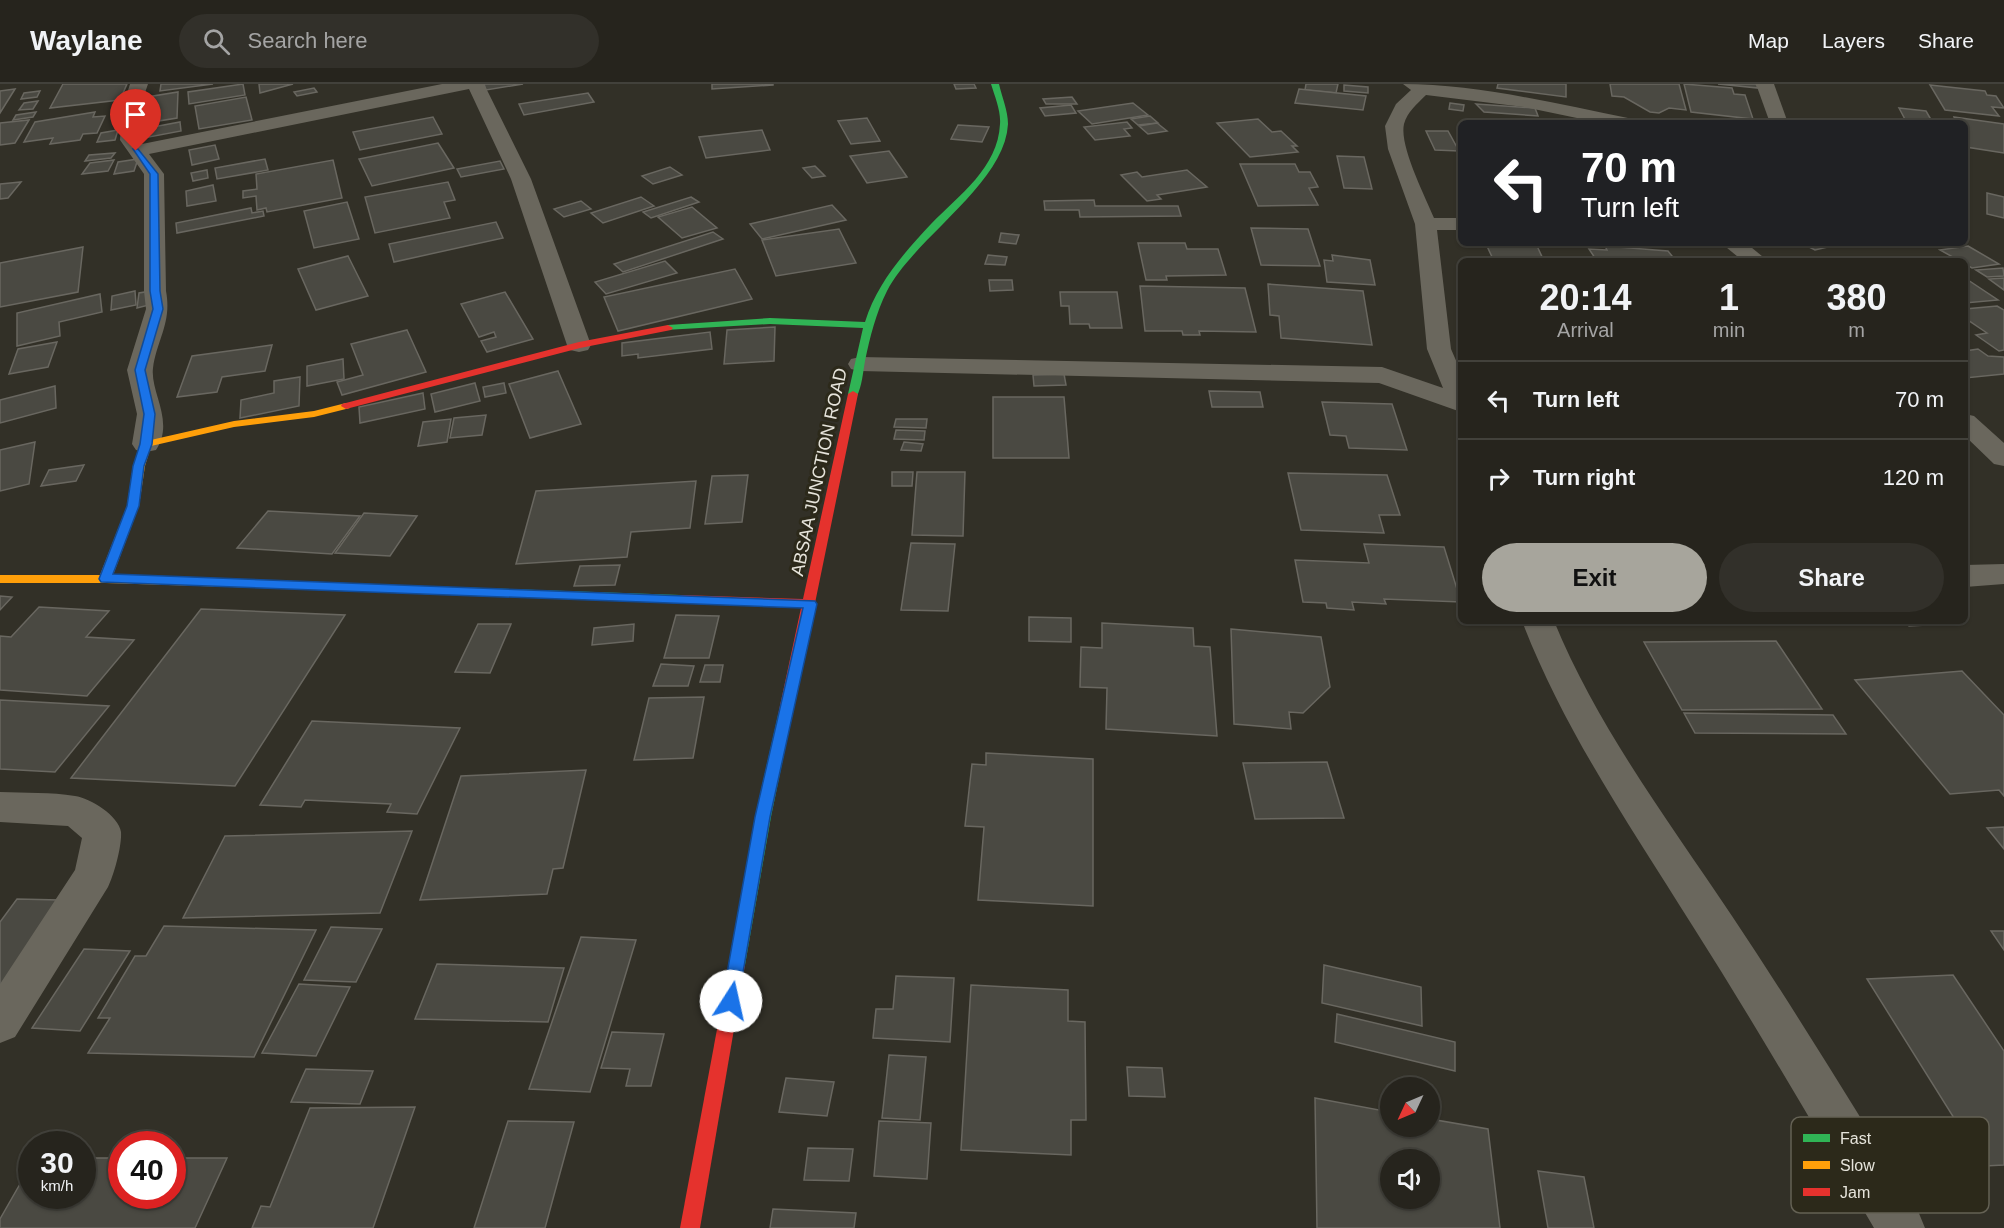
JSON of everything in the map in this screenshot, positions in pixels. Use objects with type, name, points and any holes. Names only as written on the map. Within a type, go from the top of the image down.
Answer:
[{"type":"street","points":[[105,579],[133,506],[139,466],[146,444],[150,414],[140,370],[158,309],[155,291],[154,174],[129,140],[131,109],[139,84]]},
{"type":"street","points":[[136,151],[468,84]]},
{"type":"street","points":[[475,84],[520,179],[579,345]]},
{"type":"street","name":"ABSAA JUNCTION ROAD","points":[[690,1228],[763,817],[868,325],[890,278],[948,212],[982,179],[995,160],[1002,141],[1004,121],[995,84]]},
{"type":"street","points":[[1765,84],[1778,120]]},
{"type":"street","points":[[1458,399],[1423,358],[1426,224],[1398,148],[1394,126],[1402,108],[1420,86],[1524,102],[1613,120]]},
{"type":"street","points":[[1426,224],[1458,224]]},
{"type":"street","points":[[1736,246],[1753,258]]},
{"type":"street","points":[[146,444],[234,424],[314,414],[579,345],[680,326],[770,321],[868,325]]},
{"type":"street","points":[[1382,375],[1423,358]]},
{"type":"street","points":[[860,364],[1382,375],[1458,402]]},
{"type":"street","points":[[1968,425],[2004,458]]},
{"type":"street","points":[[1968,576],[2004,574]]},
{"type":"street","points":[[0,579],[105,579],[810,604]]},
{"type":"street","points":[[1539,624],[1551,657],[1589,726],[1758,990],[1834,1117]]},
{"type":"street","points":[[0,807],[76,811],[102,831],[94,875],[0,1022]]},
{"type":"street","points":[[1892,1213],[1901,1228]]},
{"type":"building","points":[[63,84],[127,84],[120,100],[50,108]]},
{"type":"building","points":[[161,84],[213,84],[160,91]]},
{"type":"building","points":[[243,84],[245,95],[189,104],[188,92]]},
{"type":"building","points":[[259,84],[293,84],[260,93]]},
{"type":"building","points":[[484,84],[523,84],[486,90]]},
{"type":"building","points":[[712,84],[773,84],[773,85],[712,89]]},
{"type":"building","points":[[954,84],[974,84],[976,88],[956,89]]},
{"type":"building","points":[[1306,84],[1338,84],[1336,93],[1305,90]]},
{"type":"building","points":[[1498,84],[1566,84],[1566,97],[1497,88]]},
{"type":"building","points":[[1610,84],[1679,84],[1686,110],[1669,108],[1659,113],[1650,112],[1624,97],[1612,96]]},
{"type":"building","points":[[1684,84],[1732,88],[1734,94],[1745,95],[1753,119],[1691,112]]},
{"type":"building","points":[[1718,84],[1756,84],[1758,88]]},
{"type":"building","points":[[1344,85],[1368,87],[1368,93],[1344,91]]},
{"type":"building","points":[[1930,85],[1985,91],[1987,95],[1996,96],[2004,108],[1992,107],[1999,116],[1945,110]]},
{"type":"building","points":[[314,88],[317,92],[297,96],[294,92]]},
{"type":"building","points":[[15,89],[0,113],[0,91]]},
{"type":"building","points":[[1299,89],[1366,96],[1363,110],[1295,103]]},
{"type":"building","points":[[40,91],[37,97],[21,99],[24,93]]},
{"type":"building","points":[[178,92],[177,118],[146,123],[147,97]]},
{"type":"building","points":[[588,93],[594,102],[524,115],[519,104]]},
{"type":"building","points":[[246,97],[252,120],[199,129],[195,106]]},
{"type":"building","points":[[1072,97],[1077,104],[1046,104],[1043,99]]},
{"type":"building","points":[[38,101],[33,109],[19,110],[24,103]]},
{"type":"building","points":[[1133,103],[1148,115],[1092,124],[1078,111]]},
{"type":"building","points":[[1450,103],[1464,105],[1463,111],[1449,109]]},
{"type":"building","points":[[1476,104],[1535,108],[1538,116],[1484,112]]},
{"type":"building","points":[[1071,105],[1076,113],[1045,116],[1040,108]]},
{"type":"building","points":[[1899,108],[1926,111],[1931,120],[1905,120]]},
{"type":"building","points":[[36,112],[33,117],[13,120],[16,115]]},
{"type":"building","points":[[95,112],[93,117],[105,116],[97,133],[83,134],[80,140],[50,144],[53,138],[24,142],[35,122]]},
{"type":"building","points":[[1150,116],[1158,123],[1138,125],[1131,119]]},
{"type":"building","points":[[433,117],[442,134],[360,150],[353,132]]},
{"type":"building","points":[[1954,117],[2004,124],[2004,153],[1968,147],[1968,120],[1955,120]]},
{"type":"building","points":[[867,118],[880,141],[851,144],[838,121]]},
{"type":"building","points":[[1258,119],[1272,132],[1281,131],[1297,146],[1292,146],[1298,152],[1250,157],[1217,123]]},
{"type":"building","points":[[29,120],[15,143],[0,145],[0,123]]},
{"type":"building","points":[[180,122],[181,131],[144,138],[142,129]]},
{"type":"building","points":[[1127,122],[1132,128],[1124,129],[1130,136],[1095,140],[1084,127]]},
{"type":"building","points":[[1157,123],[1167,131],[1148,134],[1139,126]]},
{"type":"building","points":[[958,125],[989,127],[982,142],[951,139]]},
{"type":"building","points":[[118,130],[115,140],[97,142],[101,133]]},
{"type":"building","points":[[762,130],[770,150],[706,158],[699,137]]},
{"type":"building","points":[[1426,131],[1448,131],[1458,151],[1435,150]]},
{"type":"building","points":[[438,143],[454,168],[372,186],[359,159]]},
{"type":"building","points":[[215,145],[219,159],[192,165],[189,150]]},
{"type":"building","points":[[889,151],[907,177],[867,183],[850,156]]},
{"type":"building","points":[[115,153],[111,158],[85,161],[89,155]]},
{"type":"building","points":[[1337,156],[1364,157],[1372,189],[1344,188]]},
{"type":"building","points":[[138,159],[134,171],[114,174],[118,162]]},
{"type":"building","points":[[265,159],[268,170],[217,179],[215,168]]},
{"type":"building","points":[[114,160],[108,171],[82,174],[90,163]]},
{"type":"building","points":[[333,160],[342,198],[267,212],[266,208],[257,210],[256,196],[243,198],[243,191],[257,189],[256,174]]},
{"type":"building","points":[[500,161],[504,169],[461,177],[457,169]]},
{"type":"building","points":[[1240,164],[1295,164],[1299,172],[1310,172],[1318,187],[1309,188],[1318,205],[1258,206]]},
{"type":"building","points":[[815,166],[825,176],[812,178],[803,168]]},
{"type":"building","points":[[670,167],[682,175],[653,184],[642,176]]},
{"type":"building","points":[[207,170],[208,178],[193,181],[191,173]]},
{"type":"building","points":[[1187,170],[1207,187],[1157,195],[1161,199],[1147,201],[1121,175],[1137,172],[1142,177]]},
{"type":"building","points":[[21,182],[8,198],[0,199],[0,184]]},
{"type":"building","points":[[448,182],[455,200],[444,202],[450,218],[375,233],[365,197]]},
{"type":"building","points":[[213,185],[216,201],[187,206],[186,191]]},
{"type":"building","points":[[1987,193],[2004,197],[2004,218],[1987,214]]},
{"type":"building","points":[[641,197],[654,206],[603,223],[591,213]]},
{"type":"building","points":[[691,197],[699,202],[651,218],[643,212]]},
{"type":"building","points":[[1094,200],[1095,206],[1178,206],[1181,216],[1080,217],[1079,210],[1045,210],[1044,201]]},
{"type":"building","points":[[581,201],[591,209],[564,217],[554,209]]},
{"type":"building","points":[[347,202],[359,239],[314,248],[304,211]]},
{"type":"building","points":[[832,205],[846,220],[762,239],[750,224]]},
{"type":"building","points":[[692,207],[717,228],[682,238],[658,217]]},
{"type":"building","points":[[251,208],[252,213],[263,211],[264,216],[177,233],[176,223]]},
{"type":"building","points":[[496,222],[503,238],[394,262],[389,244]]},
{"type":"building","points":[[1251,228],[1308,229],[1320,266],[1261,265]]},
{"type":"building","points":[[839,229],[856,263],[776,276],[762,240]]},
{"type":"building","points":[[713,232],[723,239],[623,272],[614,264]]},
{"type":"building","points":[[1001,233],[1019,235],[1016,244],[999,242]]},
{"type":"building","points":[[1138,243],[1185,243],[1187,249],[1218,249],[1226,275],[1166,276],[1167,280],[1146,280]]},
{"type":"building","points":[[1487,246],[1537,246],[1543,258],[1493,258]]},
{"type":"building","points":[[1605,246],[1668,251],[1674,258],[1595,258],[1589,249],[1607,250]]},
{"type":"building","points":[[1807,246],[1832,246],[1815,250]]},
{"type":"building","points":[[1968,246],[1999,264],[1972,268],[1968,266],[1968,258],[1955,258],[1940,250]]},
{"type":"building","points":[[83,247],[78,292],[0,307],[0,263]]},
{"type":"building","points":[[988,255],[1007,257],[1005,265],[985,264]]},
{"type":"building","points":[[1332,255],[1370,260],[1375,285],[1327,282],[1324,260],[1333,261]]},
{"type":"building","points":[[348,256],[368,296],[316,310],[298,269]]},
{"type":"building","points":[[665,261],[677,273],[606,294],[595,282]]},
{"type":"building","points":[[2003,268],[2004,276],[1987,277],[1976,270]]},
{"type":"building","points":[[735,269],[752,299],[618,331],[604,297]]},
{"type":"building","points":[[2004,278],[2004,290],[1989,279]]},
{"type":"building","points":[[989,280],[1012,280],[1013,290],[990,291]]},
{"type":"building","points":[[1968,280],[1998,300],[1968,303]]},
{"type":"building","points":[[1268,284],[1363,291],[1372,345],[1281,338],[1279,316],[1270,315]]},
{"type":"building","points":[[1140,286],[1245,288],[1256,332],[1199,331],[1200,335],[1183,335],[1182,331],[1145,331]]},
{"type":"building","points":[[135,291],[136,305],[111,310],[112,296]]},
{"type":"building","points":[[151,291],[149,305],[137,308],[139,293]]},
{"type":"building","points":[[505,292],[533,339],[487,352],[481,341],[496,337],[494,332],[479,337],[461,304]]},
{"type":"building","points":[[1060,292],[1117,292],[1122,328],[1090,328],[1089,324],[1070,324],[1069,306],[1061,306]]},
{"type":"building","points":[[100,294],[102,312],[59,322],[60,336],[17,346],[17,313]]},
{"type":"building","points":[[1997,306],[2004,310],[2004,350],[1999,351],[1976,335],[1987,333],[1968,320],[1968,309]]},
{"type":"building","points":[[775,327],[774,361],[724,364],[727,330]]},
{"type":"building","points":[[407,330],[426,372],[342,395],[337,382],[363,375],[351,344]]},
{"type":"building","points":[[710,332],[712,349],[638,358],[638,354],[622,356],[622,343]]},
{"type":"building","points":[[57,342],[48,367],[9,374],[18,349]]},
{"type":"building","points":[[272,345],[265,371],[222,377],[217,392],[177,397],[192,356]]},
{"type":"building","points":[[1978,349],[1988,356],[2004,357],[2004,374],[1968,378],[1968,351]]},
{"type":"building","points":[[343,359],[344,379],[307,386],[307,366]]},
{"type":"building","points":[[558,371],[581,424],[530,438],[509,384]]},
{"type":"building","points":[[1064,374],[1066,385],[1034,386],[1033,375]]},
{"type":"building","points":[[300,377],[299,406],[240,418],[241,400],[274,393],[274,381]]},
{"type":"building","points":[[475,383],[480,401],[435,412],[431,394]]},
{"type":"building","points":[[504,383],[506,393],[485,397],[483,387]]},
{"type":"building","points":[[55,386],[56,408],[0,423],[0,400]]},
{"type":"building","points":[[1209,391],[1260,392],[1263,407],[1212,407]]},
{"type":"building","points":[[423,393],[425,409],[360,423],[359,407]]},
{"type":"building","points":[[993,397],[1064,397],[1069,458],[993,458]]},
{"type":"building","points":[[1322,402],[1392,404],[1407,450],[1349,448],[1346,436],[1330,435]]},
{"type":"building","points":[[486,415],[482,435],[450,438],[454,418]]},
{"type":"building","points":[[451,419],[447,442],[418,446],[423,422]]},
{"type":"building","points":[[896,419],[927,419],[926,428],[894,427]]},
{"type":"building","points":[[896,430],[925,431],[924,440],[894,439]]},
{"type":"building","points":[[35,442],[29,484],[0,491],[0,450]]},
{"type":"building","points":[[904,442],[923,444],[921,451],[901,450]]},
{"type":"building","points":[[84,465],[76,481],[41,486],[49,470]]},
{"type":"building","points":[[892,472],[913,472],[912,486],[892,486]]},
{"type":"building","points":[[917,472],[965,472],[963,536],[912,535]]},
{"type":"building","points":[[1288,473],[1387,475],[1400,515],[1379,515],[1384,533],[1301,530]]},
{"type":"building","points":[[748,475],[742,522],[705,524],[712,476]]},
{"type":"building","points":[[696,481],[690,528],[631,532],[627,557],[516,564],[536,491]]},
{"type":"building","points":[[268,511],[360,516],[332,554],[237,548]]},
{"type":"building","points":[[364,513],[417,516],[390,556],[335,553]]},
{"type":"building","points":[[911,543],[955,544],[948,611],[901,610]]},
{"type":"building","points":[[1364,544],[1444,547],[1458,592],[1458,602],[1384,599],[1386,604],[1352,602],[1354,610],[1327,608],[1326,603],[1303,602],[1295,560],[1369,563]]},
{"type":"building","points":[[620,565],[615,585],[574,586],[580,566]]},
{"type":"building","points":[[0,596],[12,597],[0,610]]},
{"type":"building","points":[[39,607],[109,611],[86,637],[134,640],[87,696],[0,690],[0,636],[11,637]]},
{"type":"building","points":[[201,609],[345,615],[235,786],[71,778]]},
{"type":"building","points":[[676,615],[719,616],[709,658],[664,658]]},
{"type":"building","points":[[1029,617],[1071,618],[1071,642],[1029,641]]},
{"type":"building","points":[[1102,623],[1193,628],[1194,646],[1210,647],[1217,736],[1106,729],[1107,688],[1080,687],[1081,647],[1102,648]]},
{"type":"building","points":[[478,624],[511,624],[490,673],[455,672]]},
{"type":"building","points":[[634,624],[633,641],[592,645],[594,628]]},
{"type":"building","points":[[1907,624],[1944,624],[1909,626]]},
{"type":"building","points":[[1231,629],[1321,637],[1330,687],[1303,713],[1289,712],[1291,729],[1234,724]]},
{"type":"building","points":[[1776,641],[1822,709],[1682,710],[1644,642]]},
{"type":"building","points":[[661,664],[694,666],[688,686],[653,686]]},
{"type":"building","points":[[705,665],[723,665],[720,682],[700,682]]},
{"type":"building","points":[[1962,671],[2004,715],[2004,796],[1999,790],[1950,794],[1855,680]]},
{"type":"building","points":[[704,697],[693,758],[634,760],[649,698]]},
{"type":"building","points":[[0,700],[109,706],[55,772],[0,769]]},
{"type":"building","points":[[1684,713],[1833,715],[1846,734],[1695,733]]},
{"type":"building","points":[[312,721],[460,728],[417,814],[387,812],[391,804],[305,800],[301,807],[260,805]]},
{"type":"building","points":[[986,753],[1093,759],[1093,906],[978,900],[984,827],[965,826],[972,764],[986,765]]},
{"type":"building","points":[[1327,762],[1344,818],[1255,819],[1243,763]]},
{"type":"building","points":[[586,770],[563,868],[553,869],[547,894],[420,900],[461,776]]},
{"type":"building","points":[[2004,827],[2004,849],[1987,828]]},
{"type":"building","points":[[412,831],[380,913],[183,918],[225,836]]},
{"type":"building","points":[[17,899],[59,900],[0,987],[0,922]]},
{"type":"building","points":[[164,926],[316,930],[254,1057],[88,1053],[110,1018],[98,1018],[135,956],[146,956]]},
{"type":"building","points":[[331,927],[382,929],[356,982],[304,980]]},
{"type":"building","points":[[1991,931],[2004,931],[2004,950]]},
{"type":"building","points":[[581,937],[636,940],[590,1092],[529,1089]]},
{"type":"building","points":[[84,949],[130,951],[80,1031],[32,1028]]},
{"type":"building","points":[[437,964],[564,968],[548,1022],[415,1019]]},
{"type":"building","points":[[1324,965],[1421,987],[1422,1026],[1322,1003]]},
{"type":"building","points":[[1953,975],[2004,1051],[2004,1165],[1989,1166],[1989,1117],[1953,1117],[1867,979]]},
{"type":"building","points":[[896,976],[954,978],[950,1042],[873,1038],[876,1009],[893,1009]]},
{"type":"building","points":[[299,984],[350,987],[316,1056],[262,1053]]},
{"type":"building","points":[[971,985],[1068,990],[1068,1021],[1085,1022],[1086,1120],[1071,1120],[1071,1155],[961,1150]]},
{"type":"building","points":[[1337,1014],[1455,1042],[1455,1071],[1335,1042]]},
{"type":"building","points":[[612,1032],[664,1034],[651,1086],[626,1086],[630,1069],[601,1068]]},
{"type":"building","points":[[889,1055],[926,1057],[920,1120],[882,1118]]},
{"type":"building","points":[[1127,1067],[1162,1068],[1165,1097],[1129,1096]]},
{"type":"building","points":[[306,1069],[373,1071],[360,1104],[291,1102]]},
{"type":"building","points":[[786,1078],[834,1082],[827,1116],[779,1112]]},
{"type":"building","points":[[1315,1098],[1380,1110],[1380,1137],[1440,1137],[1440,1121],[1488,1129],[1500,1228],[1317,1228]]},
{"type":"building","points":[[415,1107],[373,1228],[252,1228],[261,1206],[270,1207],[310,1108]]},
{"type":"building","points":[[508,1121],[574,1122],[545,1228],[474,1228]]},
{"type":"building","points":[[879,1121],[931,1123],[927,1179],[874,1176]]},
{"type":"building","points":[[808,1148],[853,1149],[849,1181],[804,1180]]},
{"type":"building","points":[[96,1158],[108,1158],[108,1209],[186,1209],[186,1158],[227,1158],[195,1228],[0,1228],[0,1219],[18,1188],[18,1209],[96,1209]]},
{"type":"building","points":[[1538,1171],[1584,1177],[1594,1228],[1548,1228]]},
{"type":"building","points":[[773,1209],[856,1213],[854,1228],[770,1228]]},
{"type":"traffic: fast","points":[[853,394],[866,333],[883,290],[919,243],[977,183],[998,151],[1004,124],[995,84]]},
{"type":"traffic: fast","points":[[668,328],[770,321],[868,325]]},
{"type":"traffic: fast","points":[[422,590],[681,599]]},
{"type":"traffic: fast","points":[[737,965],[763,817],[785,715]]},
{"type":"traffic: slow","points":[[105,579],[133,506],[139,466],[146,444],[234,424],[314,414],[346,406]]},
{"type":"traffic: slow","points":[[0,579],[105,579],[422,590]]},
{"type":"traffic: jam","points":[[346,406],[579,345],[668,328]]},
{"type":"traffic: jam","points":[[785,715],[853,394]]},
{"type":"traffic: jam","points":[[681,599],[810,604]]},
{"type":"traffic: jam","points":[[690,1228],[737,965]]},
{"type":"route","points":[[136,151],[154,174],[155,291],[158,309],[140,370],[150,414],[146,444],[139,466],[133,506],[105,579],[810,604],[763,817],[731,1001]]}]
